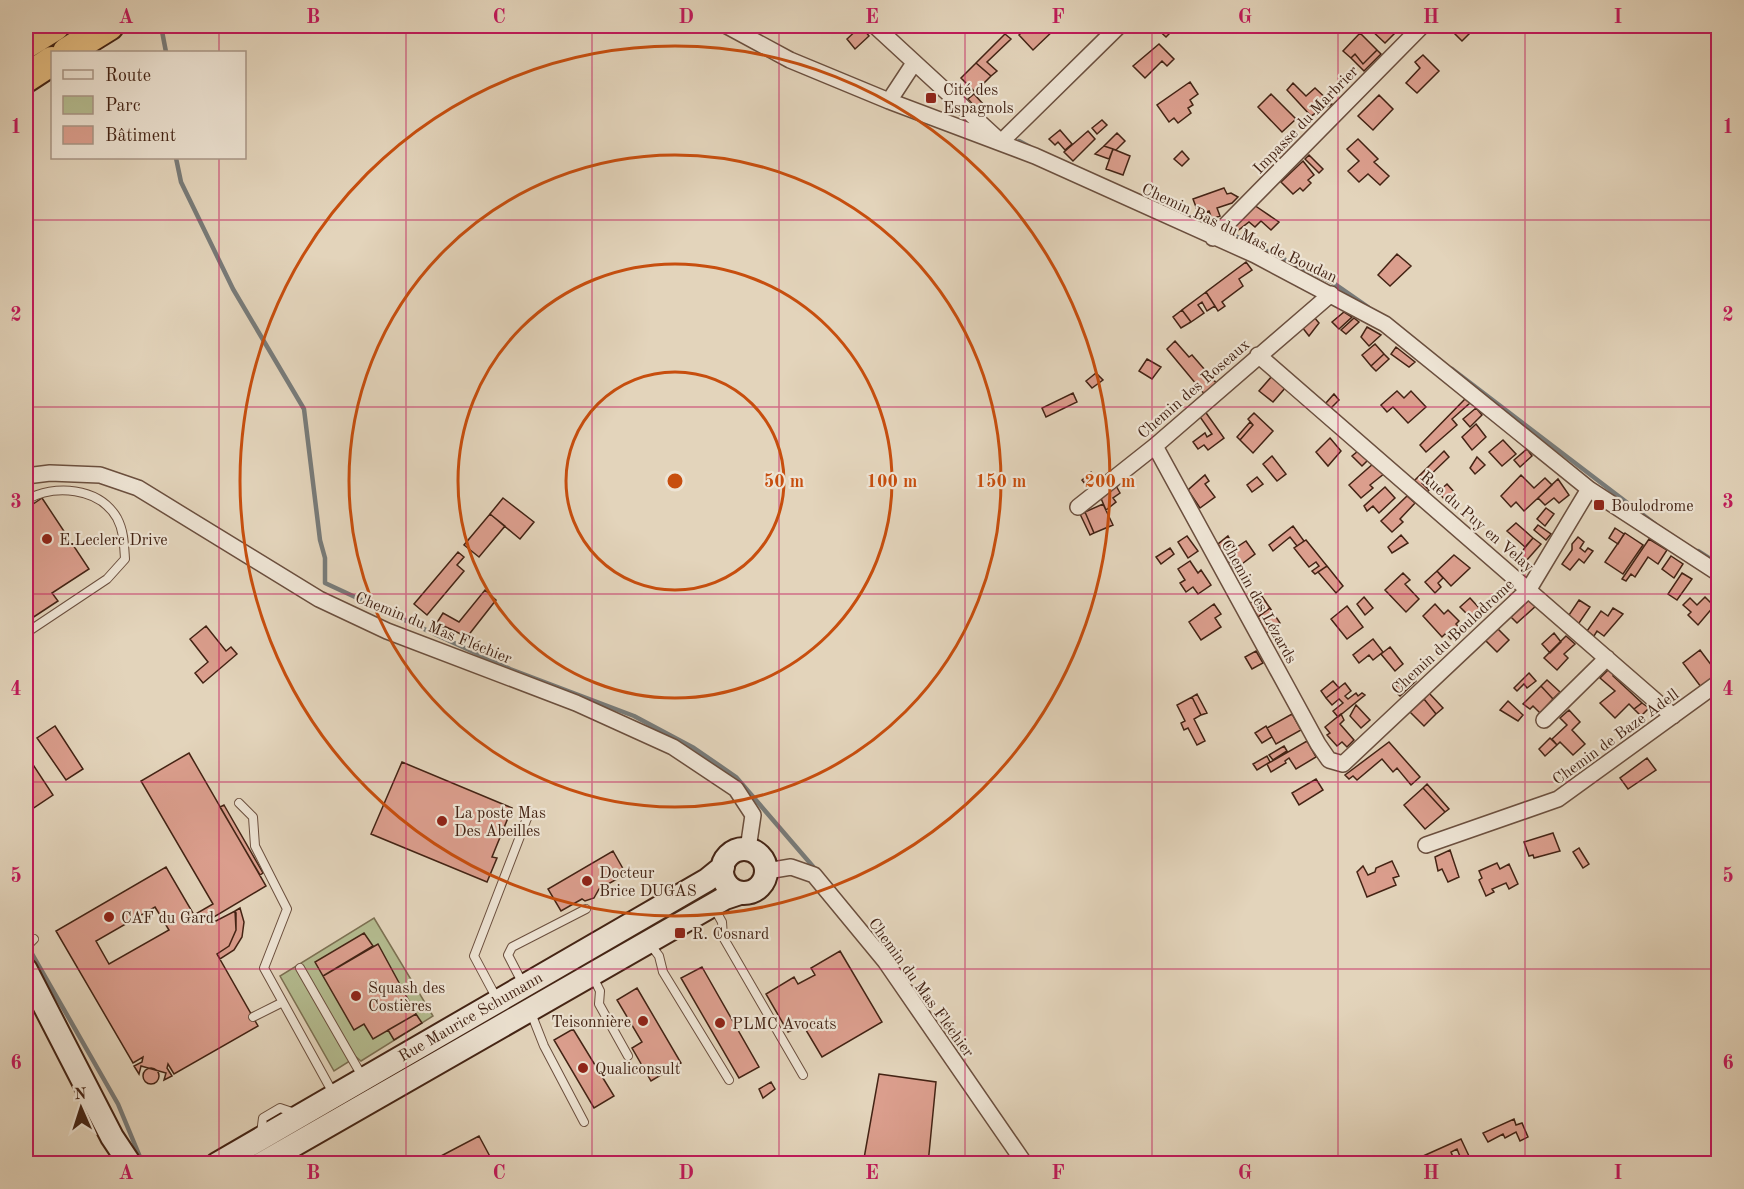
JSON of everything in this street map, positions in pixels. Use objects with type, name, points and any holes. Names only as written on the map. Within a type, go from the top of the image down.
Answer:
[{"type":"highway","points":[[26,44],[55,26]]},
{"type":"highway","points":[[69,51],[110,26]]},
{"type":"highway","points":[[26,78],[51,62]]},
{"type":"main road","points":[[748,849],[761,856],[766,871],[763,883],[757,889],[740,893],[727,885],[723,867],[732,853],[748,849]]},
{"type":"main road","name":"Rue Maurice Schumann","points":[[217,1164],[707,880],[723,867]]},
{"type":"main road","name":"Rue Maurice Schumann","points":[[261,1164],[712,905],[740,893]]},
{"type":"main road","points":[[26,970],[112,1137],[130,1164]]},
{"type":"main road","points":[[112,1137],[117,1164]]},
{"type":"street","name":"Chemin Bas du Mas de Boudan","points":[[727,26],[790,60],[889,101],[1001,142],[1255,255],[1331,294],[1385,324],[1589,489],[1719,573]]},
{"type":"street","points":[[875,26],[1001,142],[1119,26]]},
{"type":"street","name":"Impasse du Marbrier","points":[[1213,238],[1422,26]]},
{"type":"street","points":[[889,101],[914,63]]},
{"type":"street","name":"Chemin des Roseaux","points":[[1078,507],[1155,446],[1331,294]]},
{"type":"street","name":"Rue du Puy en Velay","points":[[1258,355],[1529,589],[1673,717]]},
{"type":"street","name":"Chemin des Lézards","points":[[1155,446],[1318,744],[1329,760],[1342,764]]},
{"type":"street","name":"Chemin du Mas Fléchier","points":[[26,476],[50,473],[100,475],[138,488],[319,599],[387,631],[566,699],[673,747],[736,789],[753,815],[748,849]]},
{"type":"street","name":"Chemin du Boulodrome","points":[[1342,764],[1529,589],[1589,489]]},
{"type":"street","points":[[1544,720],[1607,658]]},
{"type":"street","name":"Chemin de Baze Adell","points":[[1426,844],[1558,799],[1719,683]]},
{"type":"street","name":"Chemin du Mas Fléchier","points":[[766,871],[790,867],[814,875],[885,961],[1025,1164]]},
{"type":"lane","points":[[26,500],[38,493],[58,489],[94,495],[116,516],[123,531],[125,559],[107,579],[26,633]]},
{"type":"lane","points":[[239,803],[253,818],[255,846],[287,909],[264,968],[334,1095]]},
{"type":"lane","points":[[497,1000],[474,956],[529,813]]},
{"type":"lane","points":[[712,905],[722,922],[723,937],[804,1075]]},
{"type":"lane","points":[[524,985],[508,955],[512,947],[586,909]]},
{"type":"lane","points":[[26,947],[33,940]]},
{"type":"lane","points":[[649,942],[659,956],[663,972],[729,1080]]},
{"type":"lane","points":[[300,968],[363,1078]]},
{"type":"lane","points":[[592,974],[600,991],[599,1004],[628,1056]]},
{"type":"lane","points":[[253,1017],[281,1002]]},
{"type":"lane","points":[[530,1010],[544,1046],[584,1122]]},
{"type":"green space","name":"Squash des Costières","points":[[374,918],[433,1016],[361,1061],[356,1057],[334,1071],[280,976]]},
{"type":"building","points":[[861,26],[869,36],[855,49],[847,39]]},
{"type":"building","points":[[1028,26],[1058,26],[1033,50],[1019,35]]},
{"type":"building","points":[[1154,26],[1177,26],[1166,37]]},
{"type":"building","points":[[1373,26],[1402,26],[1385,43],[1370,29]]},
{"type":"building","points":[[1454,26],[1467,26],[1472,31],[1462,41],[1450,29]]},
{"type":"building","points":[[1360,33],[1377,50],[1363,64],[1355,54],[1351,58],[1343,51]]},
{"type":"building","points":[[1005,34],[1011,39],[987,62],[997,71],[991,76],[976,63]]},
{"type":"building","points":[[1159,44],[1174,59],[1167,66],[1162,61],[1145,78],[1133,66]]},
{"type":"building","points":[[1377,50],[1381,54],[1364,71],[1351,58],[1355,54],[1363,64]]},
{"type":"building","points":[[1423,55],[1439,71],[1417,93],[1406,83],[1420,68],[1415,62]]},
{"type":"building","points":[[976,63],[991,76],[975,92],[961,78]]},
{"type":"building","points":[[1190,82],[1198,94],[1190,100],[1193,105],[1188,108],[1191,113],[1178,123],[1174,118],[1169,122],[1157,105]]},
{"type":"building","points":[[1293,83],[1306,96],[1315,88],[1332,104],[1311,116],[1287,90]]},
{"type":"building","points":[[974,94],[983,104],[977,109],[968,99]]},
{"type":"building","points":[[1271,94],[1296,119],[1282,132],[1258,107]]},
{"type":"building","points":[[1379,95],[1393,109],[1373,130],[1358,116]]},
{"type":"building","points":[[1102,120],[1107,125],[1097,134],[1092,128]]},
{"type":"building","points":[[1060,130],[1072,144],[1065,150],[1058,142],[1055,145],[1049,139]]},
{"type":"building","points":[[1088,131],[1095,139],[1073,161],[1064,152]]},
{"type":"building","points":[[1117,133],[1125,141],[1116,150],[1104,146]]},
{"type":"building","points":[[1358,139],[1378,159],[1374,162],[1389,176],[1380,185],[1368,174],[1359,182],[1348,171],[1359,161],[1347,149]]},
{"type":"building","points":[[1104,146],[1113,149],[1109,159],[1095,154]]},
{"type":"building","points":[[1113,149],[1130,156],[1123,175],[1106,169]]},
{"type":"building","points":[[1182,151],[1189,159],[1182,166],[1174,159]]},
{"type":"building","points":[[1309,155],[1323,169],[1319,173],[1305,159]]},
{"type":"building","points":[[1303,161],[1314,175],[1308,180],[1311,183],[1303,191],[1300,188],[1293,194],[1281,182]]},
{"type":"building","points":[[1224,188],[1227,194],[1231,193],[1238,197],[1232,203],[1217,208],[1220,216],[1212,219],[1209,211],[1199,215],[1193,199]]},
{"type":"building","points":[[1254,205],[1279,222],[1271,230],[1261,221],[1255,227],[1249,222],[1236,232],[1230,229]]},
{"type":"building","points":[[1397,254],[1411,266],[1390,286],[1378,275]]},
{"type":"building","points":[[1246,262],[1252,270],[1239,279],[1243,286],[1222,302],[1225,306],[1218,311],[1206,292]]},
{"type":"building","points":[[1206,292],[1215,306],[1207,311],[1202,302],[1198,305],[1204,313],[1191,322],[1182,310]]},
{"type":"building","points":[[1182,310],[1191,322],[1181,328],[1173,317]]},
{"type":"building","points":[[1344,312],[1352,317],[1339,329],[1332,322]]},
{"type":"building","points":[[1314,317],[1319,323],[1309,336],[1302,327]]},
{"type":"building","points":[[1354,318],[1359,322],[1346,334],[1341,330]]},
{"type":"building","points":[[1367,327],[1381,335],[1369,346],[1361,337]]},
{"type":"building","points":[[1175,341],[1189,357],[1192,355],[1218,385],[1206,396],[1167,349]]},
{"type":"building","points":[[1375,344],[1384,354],[1371,366],[1362,355]]},
{"type":"building","points":[[1396,347],[1415,362],[1409,367],[1391,354]]},
{"type":"building","points":[[1384,354],[1389,359],[1376,371],[1371,366]]},
{"type":"building","points":[[1147,359],[1161,367],[1152,379],[1139,371]]},
{"type":"building","points":[[1096,373],[1103,380],[1092,388],[1086,381]]},
{"type":"building","points":[[1272,376],[1286,387],[1273,402],[1259,391]]},
{"type":"building","points":[[1397,391],[1404,398],[1411,391],[1426,407],[1408,423],[1393,407],[1387,412],[1381,405]]},
{"type":"building","points":[[1073,393],[1077,402],[1046,417],[1042,408]]},
{"type":"building","points":[[1334,394],[1339,400],[1330,409],[1325,404]]},
{"type":"building","points":[[1465,399],[1470,403],[1452,419],[1457,425],[1426,452],[1420,445]]},
{"type":"building","points":[[1476,408],[1482,415],[1470,427],[1463,419]]},
{"type":"building","points":[[1204,410],[1224,438],[1208,450],[1204,445],[1198,449],[1193,442],[1205,433],[1207,437],[1212,434],[1198,414]]},
{"type":"building","points":[[1254,413],[1273,431],[1253,453],[1240,440],[1253,425],[1248,419]]},
{"type":"building","points":[[1250,422],[1253,425],[1240,440],[1237,437]]},
{"type":"building","points":[[1476,424],[1486,437],[1472,450],[1462,437]]},
{"type":"building","points":[[1330,438],[1341,451],[1328,466],[1316,452]]},
{"type":"building","points":[[1503,440],[1516,454],[1502,466],[1489,452]]},
{"type":"building","points":[[1527,449],[1532,456],[1520,467],[1514,460]]},
{"type":"building","points":[[1358,451],[1368,460],[1362,466],[1352,456]]},
{"type":"building","points":[[1444,451],[1449,457],[1422,483],[1429,490],[1425,494],[1412,483]]},
{"type":"building","points":[[1272,456],[1286,474],[1277,481],[1263,464]]},
{"type":"building","points":[[1477,457],[1485,465],[1475,474],[1470,468]]},
{"type":"building","points":[[1374,463],[1385,473],[1370,485],[1373,488],[1361,498],[1349,485]]},
{"type":"building","points":[[1091,472],[1098,481],[1089,489],[1082,480]]},
{"type":"building","points":[[1205,475],[1209,481],[1205,484],[1215,497],[1200,508],[1188,490]]},
{"type":"building","points":[[1521,475],[1534,488],[1545,478],[1552,485],[1524,511],[1516,502],[1511,507],[1501,496]]},
{"type":"building","points":[[1257,477],[1263,484],[1252,492],[1247,485]]},
{"type":"building","points":[[1558,479],[1569,495],[1559,503],[1554,498],[1545,505],[1538,498]]},
{"type":"building","points":[[1115,484],[1120,493],[1113,498],[1116,502],[1106,510],[1100,496]]},
{"type":"building","points":[[1447,484],[1455,493],[1446,501],[1438,492]]},
{"type":"building","points":[[1385,487],[1395,498],[1379,513],[1373,506],[1367,511],[1364,506]]},
{"type":"building","points":[[1407,496],[1415,503],[1400,519],[1403,522],[1392,532],[1381,521]]},
{"type":"building","name":"E.Leclerc Drive","points":[[42,498],[89,569],[52,593],[58,601],[26,622],[26,509]]},
{"type":"building","points":[[503,498],[534,522],[520,539],[490,514]]},
{"type":"building","points":[[1103,504],[1113,525],[1094,533],[1085,512]]},
{"type":"building","points":[[1546,508],[1554,514],[1545,526],[1537,519]]},
{"type":"building","points":[[1085,512],[1094,533],[1090,535],[1080,514]]},
{"type":"building","points":[[490,514],[505,526],[479,557],[464,545]]},
{"type":"building","points":[[1516,523],[1533,538],[1525,547],[1507,531]]},
{"type":"building","points":[[1538,525],[1551,534],[1546,540],[1534,530]]},
{"type":"building","points":[[1293,526],[1304,541],[1297,546],[1290,537],[1273,551],[1269,545]]},
{"type":"building","points":[[1615,528],[1624,534],[1618,544],[1609,538]]},
{"type":"building","points":[[1625,533],[1643,545],[1623,574],[1605,562]]},
{"type":"building","points":[[1401,535],[1408,543],[1392,553],[1388,547]]},
{"type":"building","points":[[1187,536],[1198,551],[1188,558],[1178,542]]},
{"type":"building","points":[[1228,536],[1232,543],[1222,551],[1218,544]]},
{"type":"building","points":[[1578,537],[1584,542],[1580,548],[1585,552],[1588,548],[1593,551],[1584,563],[1579,559],[1570,570],[1562,564]]},
{"type":"building","points":[[1533,538],[1541,544],[1526,561],[1519,555]]},
{"type":"building","points":[[1649,539],[1667,550],[1658,564],[1648,557],[1635,577],[1631,574],[1626,581],[1622,579]]},
{"type":"building","points":[[1306,540],[1327,566],[1315,574],[1312,571],[1319,566],[1316,562],[1309,567],[1294,548]]},
{"type":"building","points":[[1246,541],[1255,554],[1234,570],[1225,555]]},
{"type":"building","points":[[1170,548],[1174,554],[1161,564],[1156,557]]},
{"type":"building","points":[[458,552],[464,557],[457,565],[464,571],[427,615],[414,604]]},
{"type":"building","points":[[1454,555],[1470,568],[1451,586],[1437,571]]},
{"type":"building","points":[[1671,556],[1683,564],[1674,578],[1662,569]]},
{"type":"building","points":[[1190,561],[1198,573],[1201,570],[1211,585],[1198,594],[1193,587],[1186,592],[1180,583],[1185,580],[1178,569]]},
{"type":"building","points":[[1327,566],[1343,586],[1336,593],[1318,572]]},
{"type":"building","points":[[1437,571],[1443,578],[1438,583],[1441,587],[1435,593],[1425,582]]},
{"type":"building","points":[[1403,573],[1410,580],[1405,584],[1419,599],[1406,612],[1385,590]]},
{"type":"building","points":[[1682,573],[1692,579],[1677,600],[1668,594]]},
{"type":"building","points":[[485,590],[496,600],[467,637],[444,626],[440,632],[433,629],[443,613],[459,622]]},
{"type":"building","points":[[1261,595],[1270,608],[1258,617],[1250,603]]},
{"type":"building","points":[[1364,597],[1373,608],[1365,615],[1357,604]]},
{"type":"building","points":[[1705,597],[1714,606],[1698,625],[1688,615],[1691,612],[1683,605],[1690,598],[1697,605]]},
{"type":"building","points":[[1470,598],[1480,609],[1471,618],[1460,607]]},
{"type":"building","points":[[1531,598],[1538,604],[1517,623],[1511,617]]},
{"type":"building","points":[[1579,600],[1590,607],[1577,626],[1567,618]]},
{"type":"building","points":[[1214,604],[1221,614],[1215,618],[1221,627],[1201,640],[1189,622]]},
{"type":"building","points":[[1435,604],[1444,614],[1448,610],[1459,621],[1456,624],[1461,629],[1451,639],[1446,633],[1442,637],[1423,616]]},
{"type":"building","points":[[1347,606],[1363,627],[1347,639],[1331,619]]},
{"type":"building","points":[[1270,608],[1280,623],[1266,633],[1258,617]]},
{"type":"building","points":[[1613,608],[1623,614],[1604,636],[1597,631],[1594,636],[1587,631],[1601,611],[1608,616]]},
{"type":"building","points":[[206,626],[226,651],[231,647],[237,654],[203,683],[195,673],[208,662],[190,639]]},
{"type":"building","points":[[1497,628],[1509,640],[1497,652],[1485,640]]},
{"type":"building","points":[[1554,633],[1561,642],[1550,653],[1542,644]]},
{"type":"building","points":[[1566,636],[1575,644],[1564,654],[1568,658],[1557,670],[1544,658]]},
{"type":"building","points":[[1373,639],[1383,652],[1373,660],[1369,655],[1359,663],[1353,655]]},
{"type":"building","points":[[1390,647],[1403,664],[1395,671],[1381,654]]},
{"type":"building","points":[[1700,650],[1718,674],[1701,687],[1683,663]]},
{"type":"building","points":[[1256,651],[1263,663],[1252,669],[1245,657]]},
{"type":"building","points":[[1610,668],[1615,673],[1613,676],[1642,703],[1634,709],[1629,704],[1615,718],[1600,703],[1615,691],[1600,678]]},
{"type":"building","points":[[1529,673],[1536,681],[1527,688],[1524,684],[1517,691],[1514,688]]},
{"type":"building","points":[[1411,674],[1416,681],[1400,696],[1393,689]]},
{"type":"building","points":[[1547,680],[1560,692],[1553,699],[1541,686]]},
{"type":"building","points":[[1333,681],[1339,688],[1326,698],[1321,691]]},
{"type":"building","points":[[1345,683],[1351,691],[1345,696],[1348,699],[1356,693],[1358,696],[1362,693],[1365,695],[1338,717],[1333,711],[1343,703],[1339,699],[1332,705],[1326,698]]},
{"type":"building","points":[[1541,686],[1553,699],[1540,713],[1533,706],[1530,709],[1523,704]]},
{"type":"building","points":[[1429,693],[1443,708],[1436,714],[1424,699]]},
{"type":"building","points":[[1197,694],[1207,713],[1201,715],[1192,697]]},
{"type":"building","points":[[1192,697],[1201,715],[1194,719],[1205,741],[1197,745],[1188,728],[1184,730],[1181,723],[1185,721],[1177,705]]},
{"type":"building","points":[[1424,699],[1436,714],[1424,726],[1410,712]]},
{"type":"building","points":[[1508,701],[1523,715],[1518,721],[1500,710]]},
{"type":"building","points":[[1642,703],[1649,708],[1641,716],[1634,709]]},
{"type":"building","points":[[1356,705],[1370,720],[1361,728],[1350,716]]},
{"type":"building","points":[[1569,710],[1580,722],[1572,730],[1585,744],[1573,755],[1560,742],[1557,745],[1552,739],[1567,725],[1560,718]]},
{"type":"building","points":[[1292,714],[1301,730],[1276,744],[1267,728]]},
{"type":"building","points":[[1341,714],[1344,720],[1340,724],[1354,740],[1347,747],[1342,742],[1337,746],[1327,735],[1330,733],[1325,727]]},
{"type":"building","points":[[55,726],[83,769],[66,780],[37,738]]},
{"type":"building","points":[[1266,726],[1272,737],[1262,743],[1255,733]]},
{"type":"building","points":[[1550,738],[1557,745],[1545,756],[1539,749]]},
{"type":"building","points":[[1307,741],[1316,757],[1296,769],[1289,758],[1285,761],[1286,763],[1271,772],[1267,764]]},
{"type":"building","points":[[1389,742],[1420,777],[1411,785],[1397,768],[1393,772],[1382,759],[1357,780],[1353,776],[1349,779],[1345,775]]},
{"type":"building","points":[[1284,746],[1287,751],[1273,760],[1269,755]]},
{"type":"building","name":"CAF du Gard","points":[[189,753],[266,886],[212,918],[214,922],[235,911],[236,913],[236,930],[229,946],[217,954],[258,1026],[174,1074],[168,1064],[167,1068],[172,1076],[164,1080],[166,1073],[141,1066],[139,1074],[134,1066],[142,1062],[143,1057],[133,1063],[56,931],[166,867],[194,915],[213,904],[141,781]],"holes":[[[155,907],[169,930],[109,964],[96,941]]]},
{"type":"building","points":[[26,754],[53,795],[26,813]]},
{"type":"building","points":[[1267,756],[1270,762],[1257,770],[1253,764]]},
{"type":"building","points":[[1647,758],[1656,770],[1628,789],[1620,778]]},
{"type":"building","name":"La poste Mas Des Abeilles","points":[[402,762],[512,808],[492,857],[497,858],[487,882],[371,834]]},
{"type":"building","points":[[1316,779],[1323,790],[1299,805],[1292,793]]},
{"type":"building","points":[[1427,784],[1449,809],[1445,812],[1423,788]]},
{"type":"building","points":[[1423,788],[1445,812],[1425,829],[1404,805]]},
{"type":"building","points":[[224,805],[263,873],[260,875],[220,807]]},
{"type":"building","points":[[1553,833],[1560,851],[1534,858],[1533,855],[1529,856],[1524,842]]},
{"type":"building","points":[[1579,848],[1589,864],[1583,868],[1573,852]]},
{"type":"building","points":[[1450,850],[1459,877],[1448,882],[1442,869],[1438,871],[1435,857]]},
{"type":"building","name":"Docteur Brice DUGAS","points":[[613,851],[626,874],[599,889],[594,898],[585,901],[582,899],[561,911],[548,889]]},
{"type":"building","points":[[1392,861],[1399,876],[1393,878],[1396,885],[1367,897],[1357,872],[1363,866],[1368,875],[1375,872],[1376,868]]},
{"type":"building","points":[[1497,863],[1500,869],[1509,864],[1518,884],[1509,889],[1506,883],[1492,889],[1494,892],[1486,896],[1479,880],[1482,878],[1479,871]]},
{"type":"building","points":[[240,908],[244,922],[242,937],[234,950],[220,959],[217,954],[229,946],[236,930],[235,911]]},
{"type":"building","points":[[364,933],[373,946],[323,976],[315,962]]},
{"type":"building","points":[[378,944],[416,1014],[373,1039],[364,1024],[354,1030],[323,976]]},
{"type":"building","points":[[840,951],[882,1022],[822,1057],[803,1025],[788,1032],[766,994],[794,977],[798,984],[815,975],[811,968]]},
{"type":"building","name":"PLMC Avocats","points":[[702,967],[759,1067],[739,1078],[681,978]]},
{"type":"building","name":"Teisonnière","points":[[637,988],[681,1063],[651,1081],[632,1048],[642,1042],[617,1000]]},
{"type":"building","points":[[416,1014],[422,1023],[394,1040],[388,1030]]},
{"type":"building","name":"Qualiconsult","points":[[573,1029],[614,1096],[594,1108],[554,1040]]},
{"type":"building","points":[[151,1068],[157,1070],[159,1076],[157,1082],[151,1084],[145,1082],[143,1076],[145,1070]]},
{"type":"building","points":[[879,1074],[936,1082],[928,1164],[863,1164]]},
{"type":"building","points":[[771,1082],[775,1089],[763,1098],[759,1089]]},
{"type":"building","points":[[1514,1119],[1516,1125],[1522,1123],[1528,1137],[1520,1141],[1516,1132],[1505,1138],[1503,1134],[1488,1142],[1483,1133]]},
{"type":"building","points":[[479,1136],[494,1164],[442,1164],[441,1156]]},
{"type":"building","points":[[1461,1139],[1469,1156],[1461,1159],[1457,1149],[1451,1152],[1453,1157],[1439,1164],[1424,1164],[1421,1157]]},
{"type":"waterway","points":[[161,26],[166,51]]},
{"type":"waterway","points":[[1019,141],[1030,147]]},
{"type":"waterway","points":[[176,159],[181,182],[233,289],[304,409],[320,540],[325,558],[325,583],[510,669],[634,716],[694,748],[736,777],[816,870]]},
{"type":"waterway","points":[[1183,215],[1212,225]]},
{"type":"waterway","points":[[1233,235],[1332,282],[1368,307]]},
{"type":"waterway","points":[[1452,369],[1655,524]]},
{"type":"waterway","points":[[1698,551],[1718,564]]},
{"type":"waterway","points":[[27,945],[118,1104],[140,1157]]},
{"type":"place","name":"Cité des Espagnols","points":[[931,98]]},
{"type":"place","name":"Boulodrome","points":[[1599,505]]},
{"type":"place","name":"E.Leclerc Drive","points":[[47,539]]},
{"type":"place","name":"La poste Mas Des Abeilles","points":[[442,821]]},
{"type":"place","name":"Docteur Brice DUGAS","points":[[587,881]]},
{"type":"place","name":"CAF du Gard","points":[[109,917]]},
{"type":"place","name":"R. Cosnard","points":[[680,933]]},
{"type":"place","name":"Squash des Costières","points":[[356,996]]},
{"type":"place","name":"Teisonnière","points":[[643,1021]]},
{"type":"place","name":"PLMC Avocats","points":[[720,1023]]},
{"type":"place","name":"Qualiconsult","points":[[583,1068]]}]
